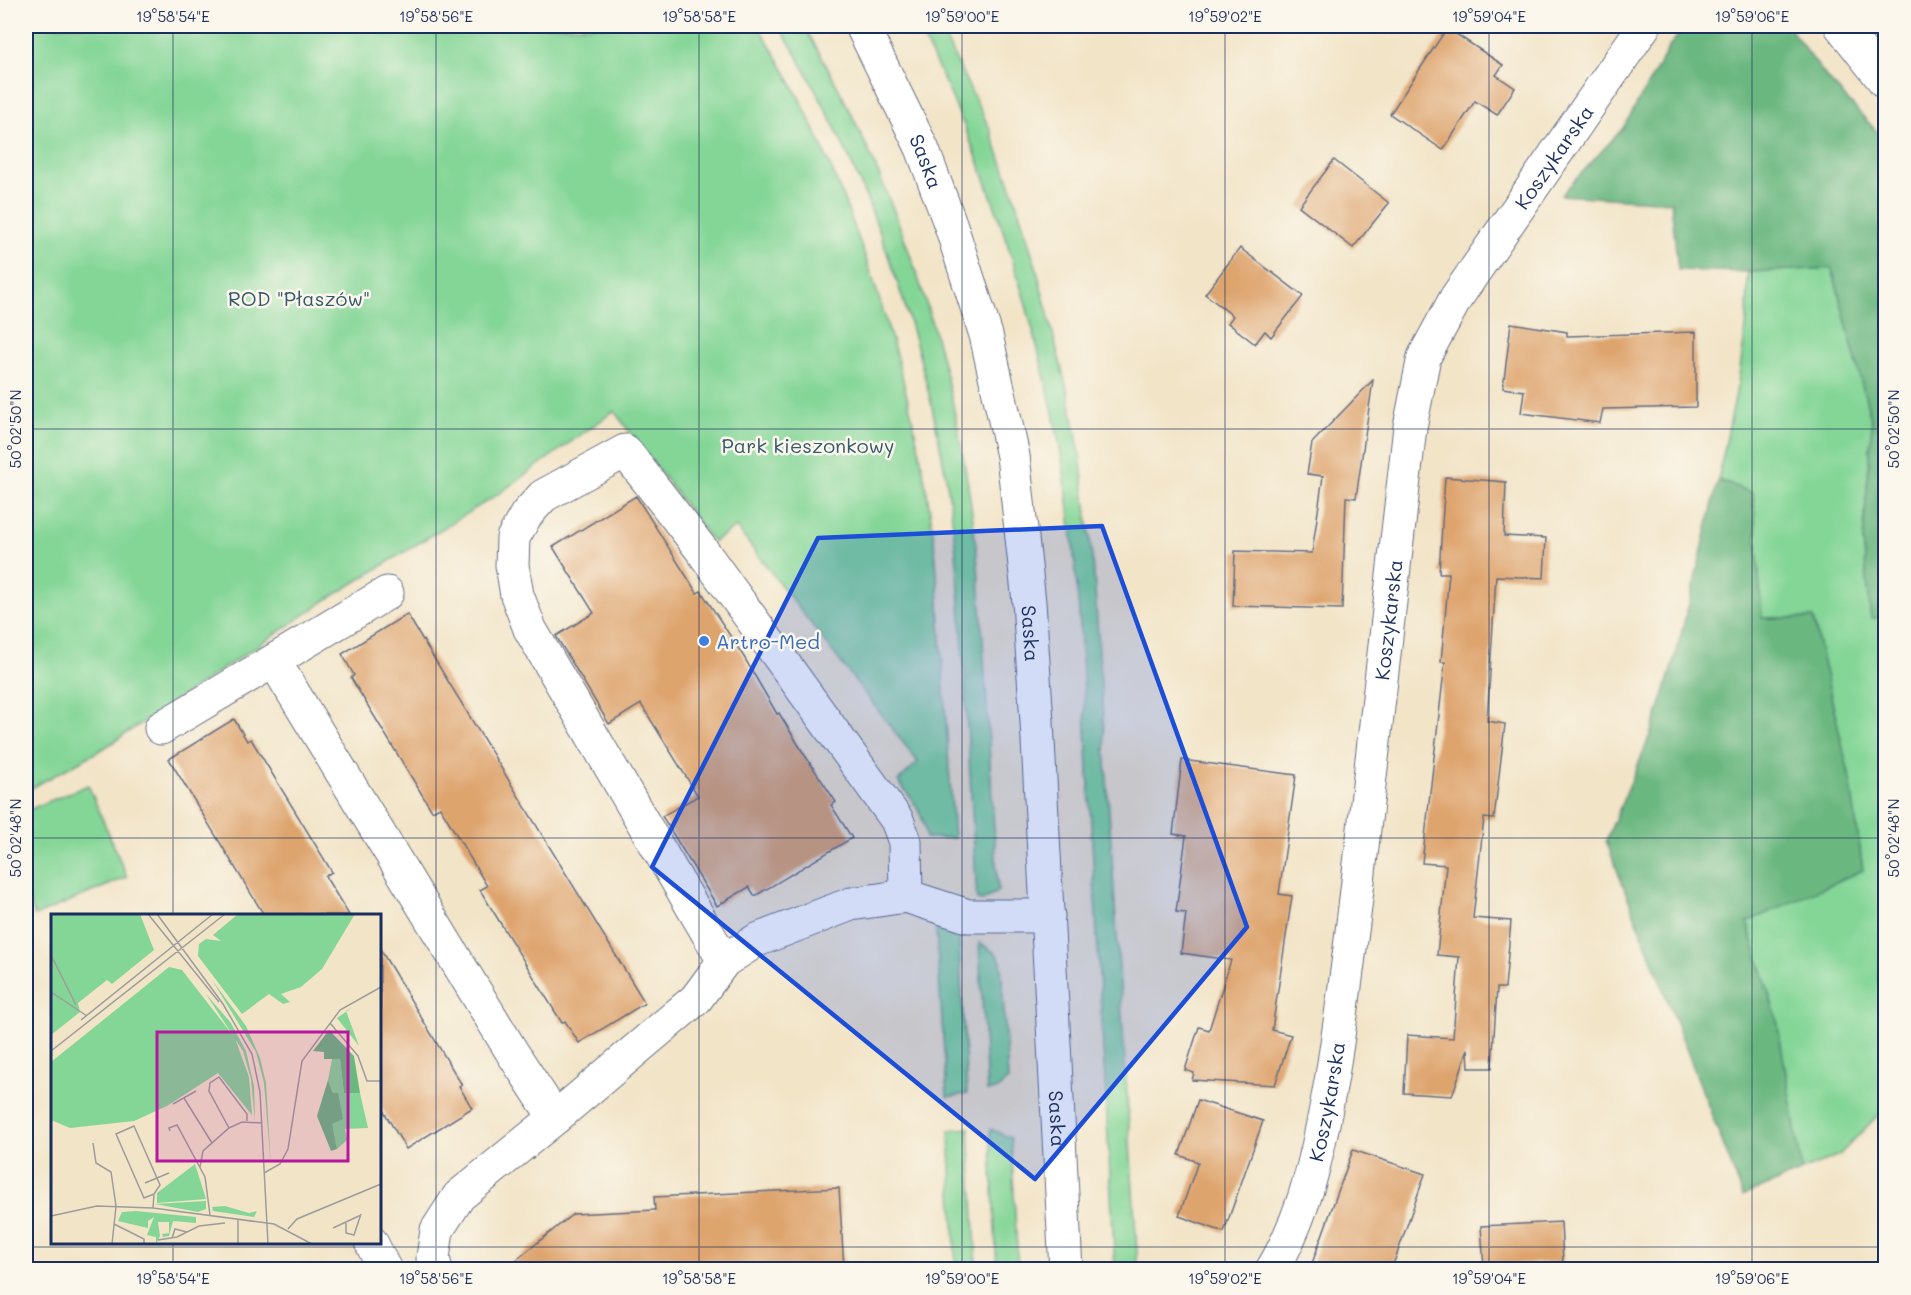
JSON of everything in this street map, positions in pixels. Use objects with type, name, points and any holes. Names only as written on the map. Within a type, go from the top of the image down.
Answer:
[{"type":"street","name":"Saska","points":[[862,26],[896,91],[931,170],[970,281],[986,335],[1013,456],[1029,602],[1048,916],[1065,1269]]},
{"type":"street","name":"Koszykarska","points":[[1272,1269],[1299,1213],[1312,1175],[1323,1129],[1343,1009],[1410,427],[1424,357],[1456,298],[1644,26]]},
{"type":"street","points":[[1841,26],[1886,83]]},
{"type":"street","points":[[724,961],[530,629],[517,595],[513,575],[513,537],[526,515],[543,496],[625,452],[698,545],[897,820],[905,842],[906,896]]},
{"type":"street","points":[[161,728],[387,593]]},
{"type":"street","points":[[274,661],[512,1052],[555,1118]]},
{"type":"street","points":[[436,1269],[433,1258],[437,1230],[459,1196],[696,999],[724,961],[758,940],[851,904],[906,896],[968,916],[1048,916]]},
{"type":"street","points":[[371,1244],[385,1269]]},
{"type":"highlighted area","points":[[1102,526],[1247,927],[1035,1179],[652,867],[818,538]]},
{"type":"green space","name":"ROD \"Płaszów\"","points":[[26,26],[758,26],[789,78],[815,131],[860,242],[895,352],[914,426],[929,502],[935,552],[954,838],[926,838],[920,814],[898,781],[918,762],[736,527],[713,542],[614,411],[497,495],[328,599],[104,748],[26,791]]},
{"type":"green space","points":[[779,26],[804,26],[867,148],[918,277],[938,343],[954,411],[967,479],[978,563],[998,891],[982,901],[977,900],[955,545],[949,496],[934,414],[902,298],[861,185],[809,77]]},
{"type":"green space","points":[[917,26],[939,26],[990,129],[1035,263],[1068,393],[1080,454],[1094,574],[1138,1269],[1115,1269],[1081,641],[1074,550],[1062,460],[1035,338],[1002,228],[978,159],[950,93]]},
{"type":"green space","points":[[1686,26],[1788,26],[1827,78],[1885,140],[1885,617],[1871,618],[1863,541],[1872,423],[1832,268],[1748,272],[1678,270],[1671,202],[1561,195],[1623,128],[1671,44]]},
{"type":"green space","points":[[1832,268],[1872,423],[1863,541],[1871,618],[1885,617],[1886,974],[1878,976],[1885,1009],[1886,1107],[1839,1155],[1802,1171],[1777,1020],[1747,921],[1863,870],[1850,779],[1813,618],[1762,618],[1753,493],[1718,480],[1738,383],[1747,321],[1748,272]]},
{"type":"green space","points":[[1718,480],[1753,493],[1762,618],[1813,618],[1850,779],[1863,870],[1747,922],[1777,1020],[1802,1171],[1743,1196],[1606,841],[1645,749],[1665,689],[1690,600]]},
{"type":"green space","points":[[88,785],[127,877],[35,916],[26,893],[26,811]]},
{"type":"green space","points":[[936,930],[959,939],[967,1094],[947,1097]]},
{"type":"green space","points":[[979,943],[996,953],[1001,962],[1008,1080],[996,1090],[987,1091]]},
{"type":"green space","points":[[969,1128],[977,1269],[956,1269],[949,1130]]},
{"type":"green space","points":[[990,1129],[1011,1138],[1018,1269],[997,1269]]},
{"type":"building","points":[[1447,28],[1503,65],[1496,75],[1515,88],[1497,115],[1475,101],[1443,150],[1390,114]]},
{"type":"building","points":[[1334,160],[1389,203],[1353,248],[1299,206]]},
{"type":"building","points":[[1240,248],[1303,296],[1271,337],[1265,331],[1255,344],[1228,323],[1233,316],[1205,294]]},
{"type":"building","points":[[1511,323],[1567,332],[1567,336],[1696,332],[1696,407],[1603,409],[1600,423],[1521,413],[1524,391],[1503,388]]},
{"type":"building","points":[[1373,380],[1356,498],[1346,497],[1342,609],[1233,606],[1235,551],[1312,553],[1323,476],[1307,474],[1312,443]]},
{"type":"building","points":[[1445,477],[1506,482],[1504,536],[1546,538],[1544,578],[1496,576],[1487,721],[1505,724],[1494,819],[1484,818],[1473,918],[1511,921],[1505,988],[1497,988],[1492,1068],[1469,1068],[1468,1049],[1452,1096],[1404,1093],[1407,1035],[1453,1038],[1459,957],[1437,955],[1446,865],[1422,863],[1445,662],[1441,662],[1449,573],[1439,573]]},
{"type":"building","points":[[636,496],[697,593],[701,591],[744,657],[777,714],[779,713],[836,802],[831,805],[852,838],[755,896],[749,887],[717,906],[662,816],[698,796],[641,704],[609,724],[556,636],[594,613],[553,547]]},
{"type":"building","points":[[407,614],[645,1003],[579,1043],[565,1021],[562,1023],[480,890],[487,886],[440,807],[432,811],[351,678],[354,675],[342,654]]},
{"type":"building","points":[[234,719],[247,741],[251,739],[332,872],[325,876],[348,914],[263,914],[169,759]]},
{"type":"building","points":[[1182,760],[1296,775],[1279,894],[1292,896],[1272,1030],[1291,1035],[1275,1085],[1192,1080],[1194,1073],[1185,1070],[1199,1027],[1209,1030],[1231,960],[1181,953],[1186,913],[1176,912],[1186,836],[1173,834]]},
{"type":"building","points":[[381,951],[462,1085],[459,1086],[472,1108],[406,1149],[381,1107]]},
{"type":"building","points":[[1198,1100],[1263,1121],[1224,1232],[1179,1216],[1198,1162],[1179,1155]]},
{"type":"building","points":[[1353,1150],[1425,1174],[1396,1257],[1391,1269],[1310,1269]]},
{"type":"building","points":[[839,1188],[844,1269],[505,1269],[573,1214],[655,1210],[654,1197]]},
{"type":"building","points":[[1561,1222],[1563,1262],[1484,1266],[1481,1226]]},
{"type":"place","name":"Artro-Med","points":[[704,641]]},
{"type":"park label","name":"Park kieszonkowy","points":[[808,445]]}]
